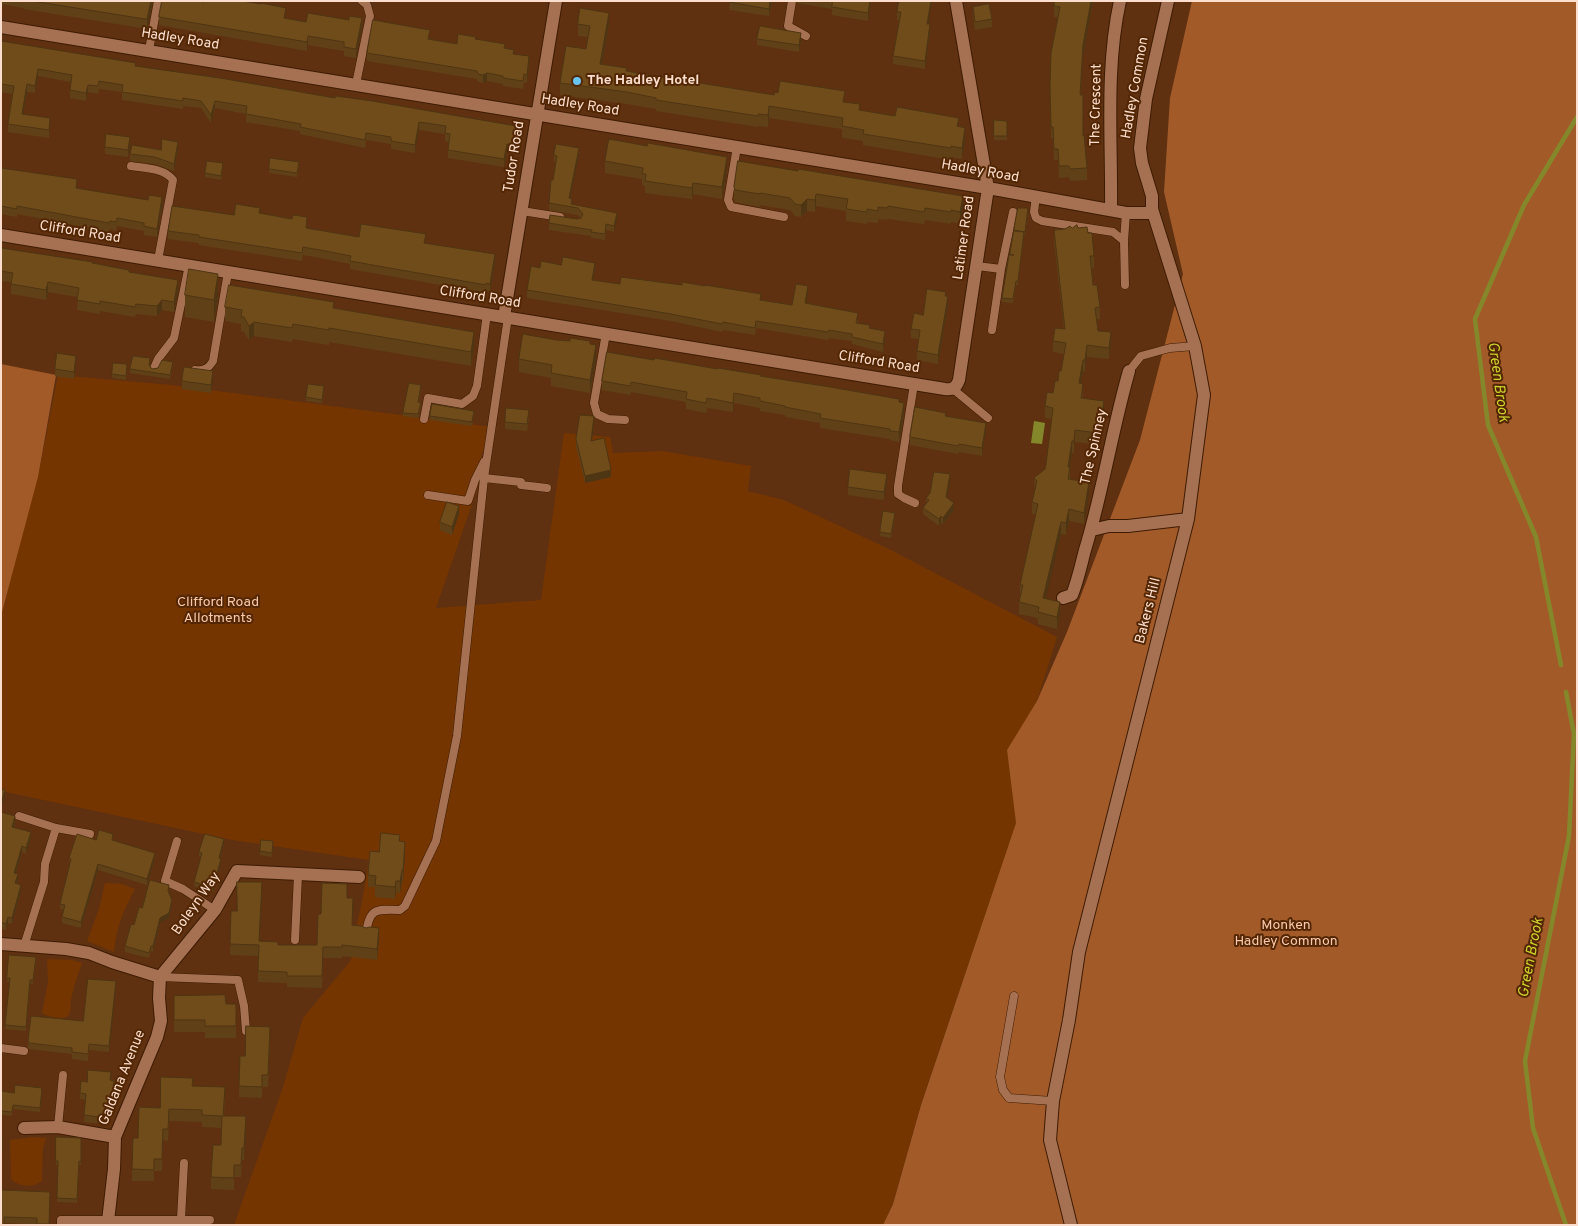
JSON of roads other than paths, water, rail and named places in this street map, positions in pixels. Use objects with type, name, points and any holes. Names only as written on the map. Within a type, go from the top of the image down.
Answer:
[{"type":"street","name":"Tudor Road","points":[[506,317],[556,1]]},
{"type":"street","name":"Latimer Road","points":[[953,389],[959,380],[988,188],[956,1]]},
{"type":"street","name":"The Crescent","points":[[1111,210],[1111,77],[1120,1]]},
{"type":"street","name":"Hadley Common","points":[[1152,209],[1152,196],[1142,163],[1140,148],[1150,82],[1168,1]]},
{"type":"street","name":"Hadley Road","points":[[1,27],[988,188],[1126,213],[1148,213],[1152,209]]},
{"type":"street","name":"Bakers Hill","points":[[1071,1225],[1050,1140],[1053,1101],[1069,1020],[1079,952],[1188,520],[1204,394],[1195,346],[1152,209]]},
{"type":"street","name":"Clifford Road","points":[[1,235],[953,389]]},
{"type":"street","name":"The Spinney","points":[[1063,598],[1072,594],[1077,584],[1092,530],[1121,398],[1129,371]]},
{"type":"street","points":[[1092,530],[1109,526],[1188,520]]},
{"type":"street","name":"Boleyn Way","points":[[160,977],[215,910],[237,871],[359,877]]},
{"type":"street","points":[[1,944],[66,949],[89,953],[160,977]]},
{"type":"street","name":"Galdana Avenue","points":[[108,1220],[114,1169],[115,1137],[161,1021],[160,977]]},
{"type":"street","points":[[24,1128],[58,1127],[115,1137]]},
{"type":"lane","points":[[149,50],[158,1]]},
{"type":"lane","points":[[356,84],[370,16],[367,5],[362,1]]},
{"type":"lane","points":[[792,1],[788,26],[806,36]]},
{"type":"lane","points":[[737,147],[728,200],[731,207],[784,217]]},
{"type":"lane","points":[[130,166],[158,170],[169,175],[173,180],[158,260]]},
{"type":"lane","points":[[1036,196],[1034,212],[1036,218],[1042,221],[1113,232],[1124,241]]},
{"type":"lane","points":[[522,211],[569,219]]},
{"type":"lane","points":[[992,330],[1001,269],[1013,212]]},
{"type":"lane","points":[[1126,213],[1124,241],[1126,285]]},
{"type":"lane","points":[[154,368],[158,359],[174,338],[189,265]]},
{"type":"lane","points":[[976,266],[1001,269]]},
{"type":"lane","points":[[193,370],[201,371],[209,368],[212,361],[228,272]]},
{"type":"lane","points":[[424,419],[428,398],[462,404],[473,396],[487,314]]},
{"type":"lane","points":[[366,934],[368,918],[374,912],[382,909],[400,910],[405,906],[436,841],[457,736],[484,478],[506,317]]},
{"type":"lane","points":[[606,333],[594,403],[597,414],[608,419],[624,420]]},
{"type":"lane","points":[[1129,371],[1141,356],[1170,348],[1195,346]]},
{"type":"lane","points":[[914,384],[898,494],[915,503]]},
{"type":"lane","points":[[953,389],[988,418]]},
{"type":"lane","points":[[428,495],[468,501],[475,480],[487,456]]},
{"type":"lane","points":[[484,478],[521,482],[521,485],[547,488]]},
{"type":"lane","points":[[19,816],[56,828],[90,834]]},
{"type":"lane","points":[[24,946],[44,882],[45,864],[56,828]]},
{"type":"lane","points":[[177,841],[165,881],[183,889],[215,910]]},
{"type":"lane","points":[[295,940],[298,874]]},
{"type":"lane","points":[[160,977],[238,980],[244,1006],[246,1031]]},
{"type":"lane","points":[[1014,996],[1000,1078],[1004,1090],[1009,1098],[1053,1101]]},
{"type":"lane","points":[[1,1048],[24,1051]]},
{"type":"lane","points":[[58,1127],[63,1075]]},
{"type":"lane","points":[[181,1219],[184,1163]]},
{"type":"lane","points":[[61,1225],[61,1220],[210,1220]]},
{"type":"waterway","name":"Green Brook","points":[[1561,665],[1536,537],[1488,425],[1475,319],[1524,205],[1577,117]]},
{"type":"waterway","name":"Green Brook","points":[[1566,692],[1574,734],[1569,836],[1525,1061],[1533,1128],[1566,1225]]},
{"type":"place","name":"The Hadley Hotel","points":[[577,81]]},
{"type":"park label","name":"Clifford Road Allotments","points":[[218,612]]},
{"type":"park label","name":"Monken Hadley Common","points":[[1286,934]]}]
